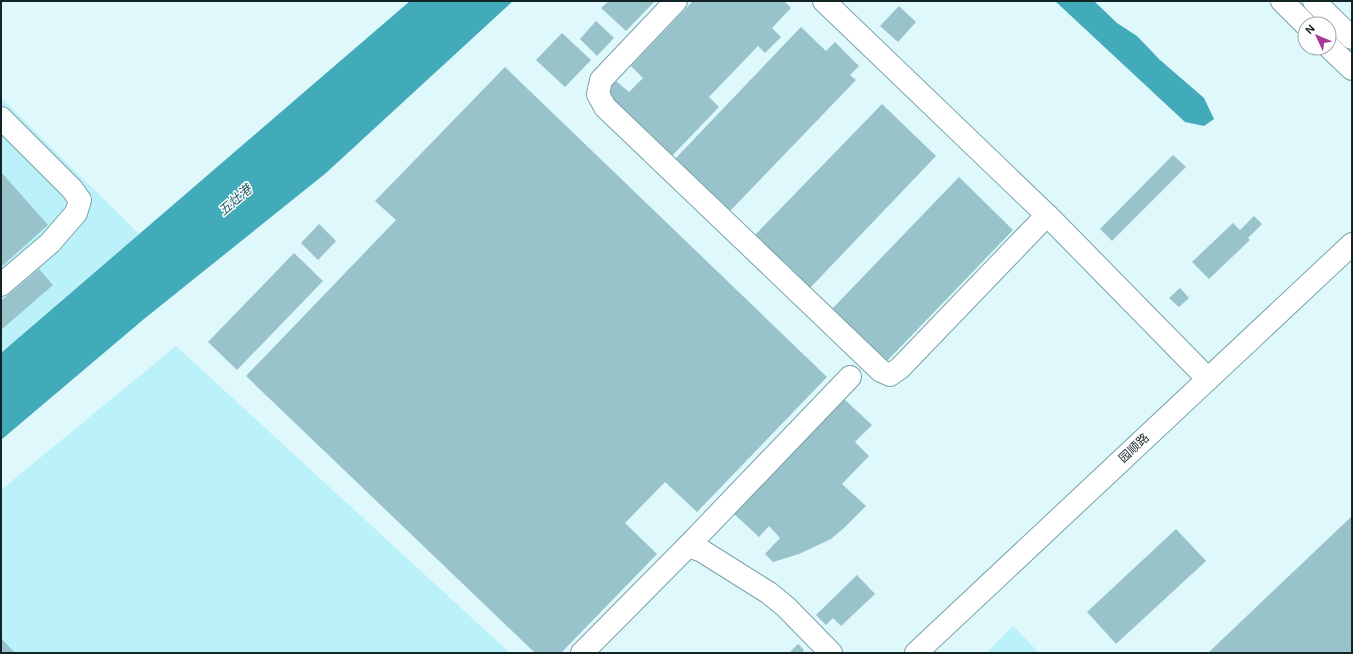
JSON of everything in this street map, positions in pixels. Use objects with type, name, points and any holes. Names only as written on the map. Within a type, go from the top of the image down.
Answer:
[{"type":"street","points":[[676,1],[601,80],[598,94],[605,107],[881,371],[890,375],[900,368],[1047,215]]},
{"type":"street","points":[[824,1],[1047,215],[1208,379]]},
{"type":"street","points":[[1282,1],[1297,16]]},
{"type":"street","points":[[1314,1],[1352,38]]},
{"type":"street","points":[[1337,55],[1352,69]]},
{"type":"street","points":[[1,118],[72,189],[80,200],[76,213],[50,243],[1,285]]},
{"type":"street","name":"园顺路","points":[[916,653],[1352,244]]},
{"type":"street","points":[[582,653],[688,546],[850,377]]},
{"type":"street","points":[[688,546],[702,551],[769,593],[786,607],[831,653]]},
{"type":"shaded area","points":[[1,98],[139,234],[1,353]]},
{"type":"shaded area","points":[[176,346],[510,653],[1,653],[1,490]]},
{"type":"shaded area","points":[[1013,626],[1039,653],[986,653]]},
{"type":"water","name":"五灶港","points":[[410,1],[513,1],[326,173],[144,319],[1,440],[1,353]]},
{"type":"water","points":[[1055,1],[1094,1],[1117,23],[1137,36],[1160,60],[1204,98],[1214,119],[1204,126],[1185,122]]},
{"type":"building","points":[[609,1],[655,1],[626,31],[601,8]]},
{"type":"building","points":[[693,1],[784,1],[791,8],[772,28],[781,37],[765,53],[758,46],[709,97],[719,107],[668,160],[602,96],[616,81],[629,92],[643,78],[631,66]]},
{"type":"building","points":[[899,6],[916,22],[898,42],[880,26]]},
{"type":"building","points":[[596,21],[614,38],[597,56],[580,39]]},
{"type":"building","points":[[801,27],[826,51],[835,42],[859,66],[850,75],[856,80],[730,211],[675,159]]},
{"type":"building","points":[[562,33],[591,60],[565,87],[536,60]]},
{"type":"building","points":[[505,67],[827,377],[697,512],[665,482],[625,523],[657,554],[561,653],[535,653],[246,376],[396,220],[375,201]]},
{"type":"building","points":[[882,104],[936,156],[810,288],[755,235]]},
{"type":"building","points":[[1173,155],[1186,167],[1112,241],[1100,229]]},
{"type":"building","points":[[1,172],[48,225],[1,267]]},
{"type":"building","points":[[959,177],[1013,230],[887,361],[832,309]]},
{"type":"building","points":[[1254,216],[1262,224],[1248,238],[1250,240],[1209,279],[1192,262],[1233,223],[1240,230]]},
{"type":"building","points":[[319,224],[336,241],[318,260],[301,243]]},
{"type":"building","points":[[294,253],[323,281],[237,370],[208,342]]},
{"type":"building","points":[[39,269],[53,285],[1,330],[1,301]]},
{"type":"building","points":[[1180,288],[1189,298],[1179,307],[1169,298]]},
{"type":"building","points":[[843,398],[872,425],[855,442],[869,456],[842,484],[866,506],[831,539],[799,554],[773,562],[765,554],[780,538],[769,526],[759,537],[733,513]]},
{"type":"building","points":[[1352,516],[1352,653],[1208,653]]},
{"type":"building","points":[[1176,529],[1206,561],[1116,644],[1087,612]]},
{"type":"building","points":[[857,575],[875,594],[841,626],[833,618],[826,625],[816,615]]},
{"type":"building","points":[[1,638],[15,653],[1,653]]},
{"type":"building","points":[[798,644],[804,650],[802,653],[789,653]]}]
